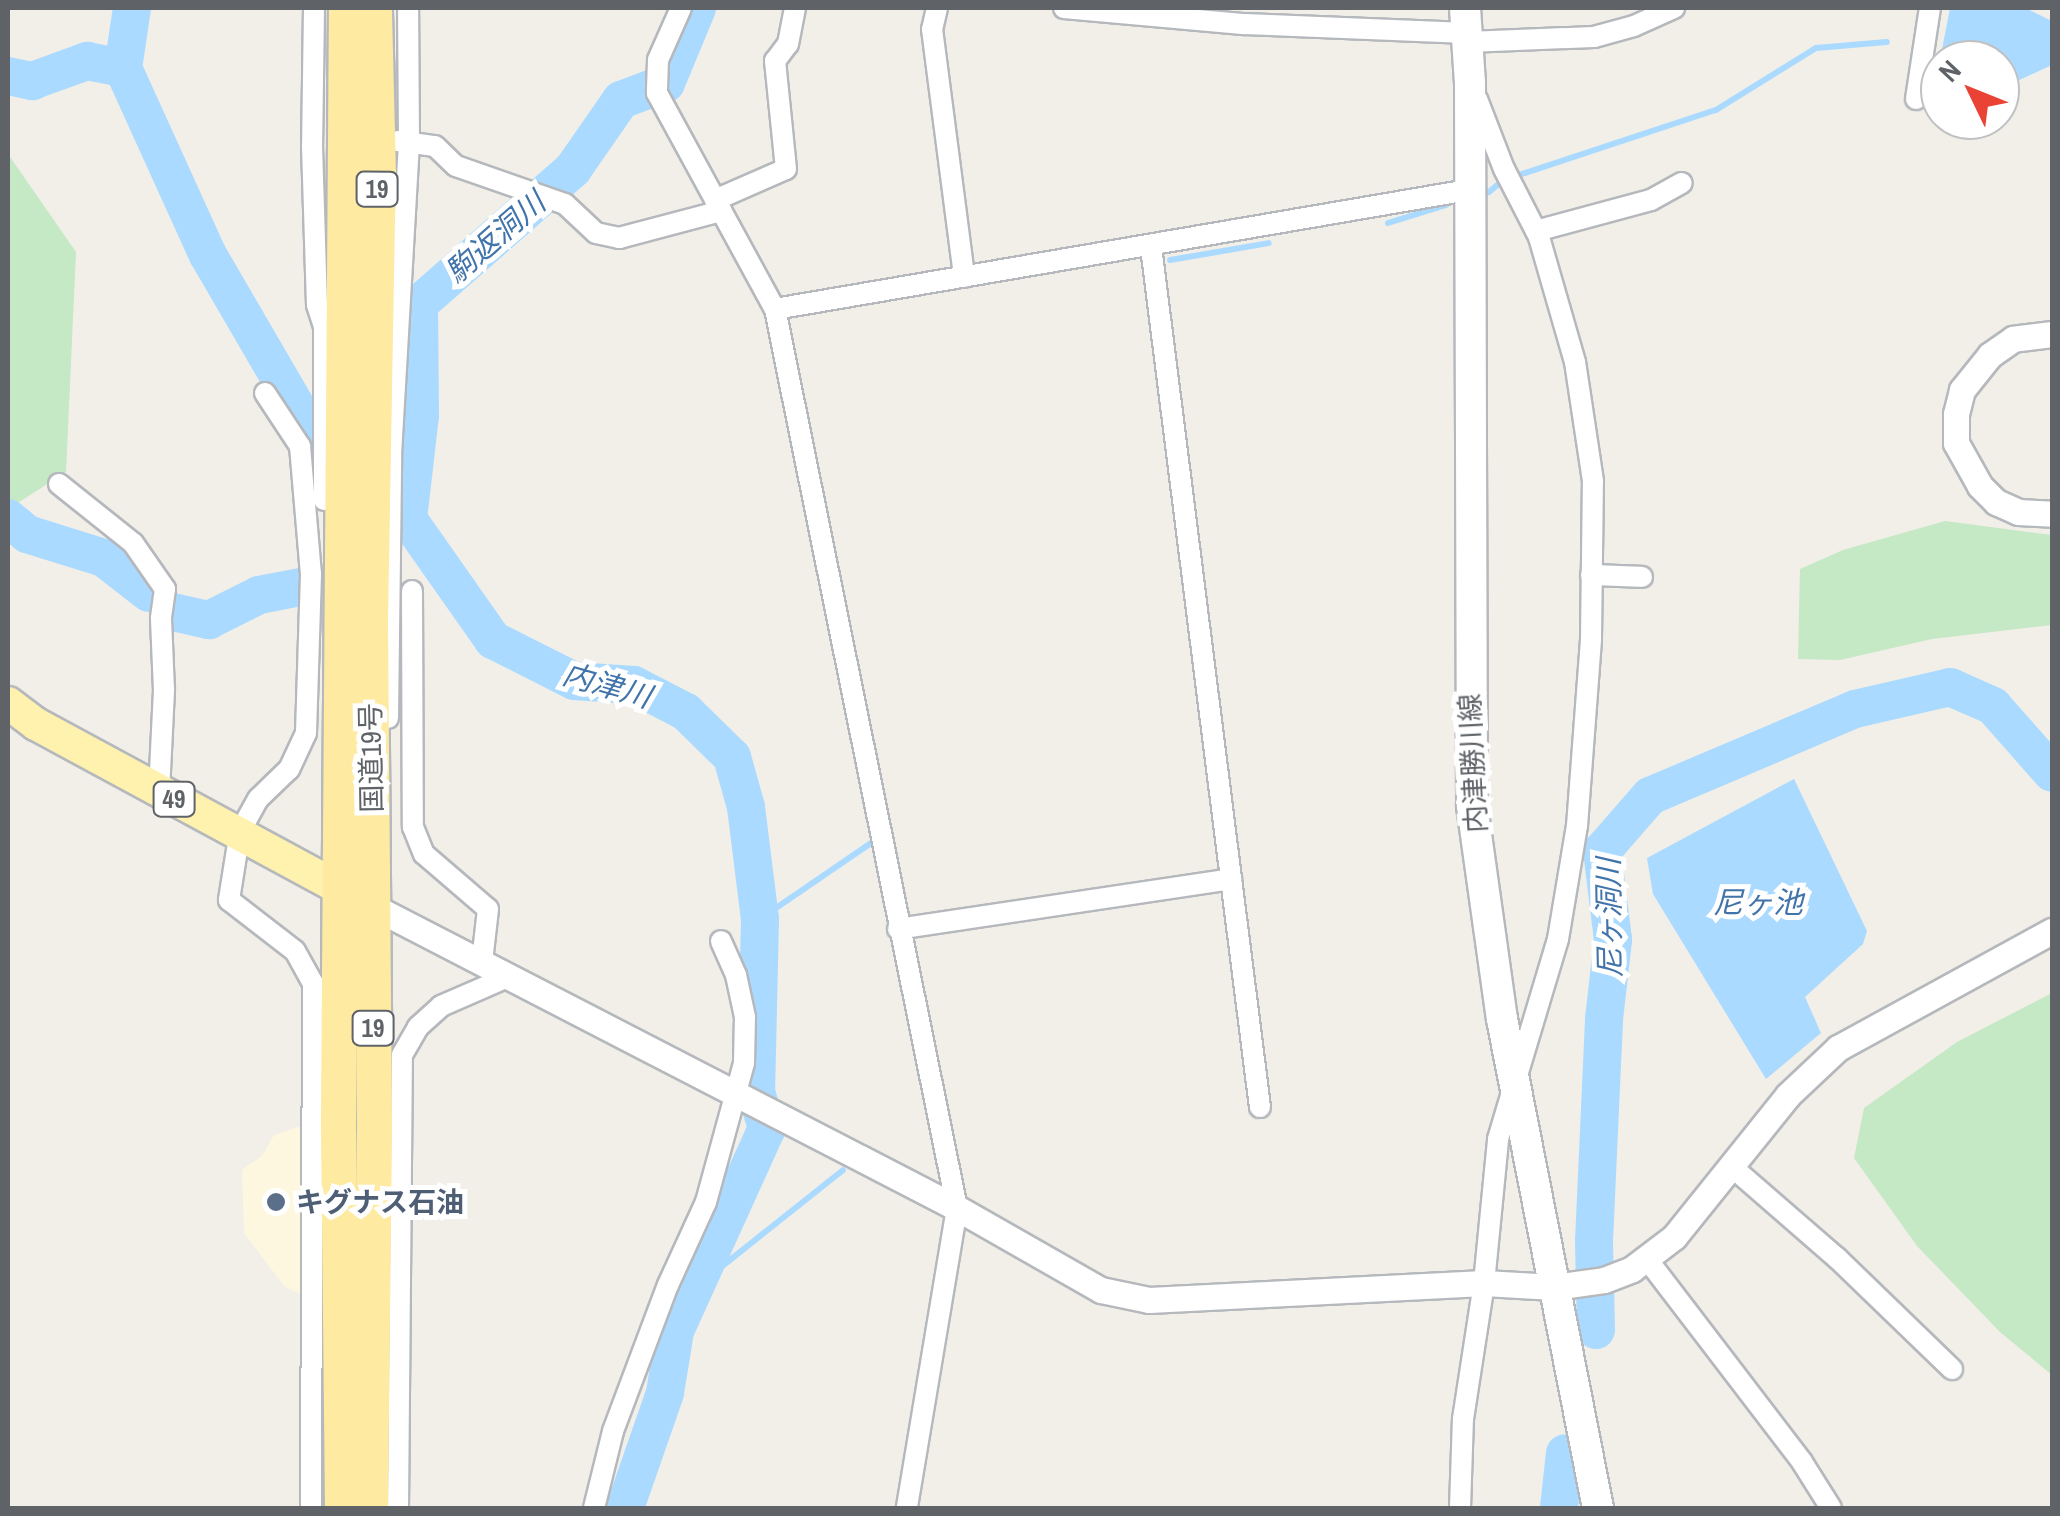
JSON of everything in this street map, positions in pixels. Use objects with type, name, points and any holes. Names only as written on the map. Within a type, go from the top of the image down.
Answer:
[{"type":"highway","name":"国道19号","points":[[342,1508],[338,1117],[358,898],[373,547],[358,368],[346,8]]},
{"type":"highway","name":"国道19号","points":[[370,1508],[358,898],[333,508],[358,368],[378,175],[374,8]]},
{"type":"main road","name":"内津勝川線","points":[[1467,27],[1472,806],[1514,1080],[1579,1284],[1598,1508]]},
{"type":"main road","name":"49","points":[[8,703],[36,724],[358,898]]},
{"type":"street","points":[[314,8],[321,143],[317,306],[324,327],[333,508]]},
{"type":"street","points":[[388,718],[391,455],[408,8]]},
{"type":"street","points":[[681,8],[658,60],[657,93],[775,310],[956,1208],[907,1508]]},
{"type":"street","points":[[403,141],[435,146],[456,166],[564,204],[596,233],[619,238],[718,206],[786,170],[775,61],[788,44],[795,8]]},
{"type":"street","points":[[937,8],[932,29],[964,277]]},
{"type":"street","points":[[1064,8],[1245,24],[1467,27],[1594,37],[1634,26],[1674,8]]},
{"type":"street","points":[[1916,99],[1930,8]]},
{"type":"street","points":[[1460,1508],[1463,1418],[1484,1283],[1498,1139],[1558,939],[1577,826],[1593,481],[1575,362],[1536,231],[1504,169],[1470,83]]},
{"type":"street","points":[[1536,231],[1652,200],[1682,183]]},
{"type":"street","points":[[775,310],[1468,190]]},
{"type":"street","points":[[1151,247],[1260,1108]]},
{"type":"street","points":[[2052,334],[2013,338],[1990,355],[1962,390],[1956,414],[1956,443],[1980,486],[1996,502],[2018,512],[2052,514]]},
{"type":"street","points":[[265,393],[300,446],[312,574],[306,733],[289,769],[258,800],[240,831],[229,900],[295,951],[313,983],[311,1508]]},
{"type":"street","points":[[59,484],[133,543],[165,589],[158,791]]},
{"type":"street","points":[[1591,575],[1642,578]]},
{"type":"street","points":[[412,591],[413,827],[424,854],[488,909],[482,962]]},
{"type":"street","points":[[898,928],[1231,878]]},
{"type":"street","points":[[358,898],[956,1208],[1101,1290],[1148,1300],[1484,1283],[1579,1284],[1647,1259],[1674,1237],[1788,1095],[1838,1048],[2052,931]]},
{"type":"street","points":[[594,1508],[614,1431],[668,1284],[706,1202],[744,1063],[745,1016],[736,975],[721,941]]},
{"type":"street","points":[[398,1508],[402,1055],[418,1028],[441,1006],[510,976]]},
{"type":"street","points":[[1731,1166],[1836,1258],[1952,1369]]},
{"type":"street","points":[[1647,1259],[1802,1462],[1830,1508]]},
{"type":"shaded area","name":"キグナス石油","points":[[307,1124],[310,1298],[285,1287],[244,1233],[242,1170],[262,1156],[274,1135]]},
{"type":"green space","points":[[8,154],[76,252],[66,472],[16,504],[8,502]]},
{"type":"green space","points":[[1945,521],[2052,535],[2052,625],[1932,639],[1840,660],[1798,659],[1800,569],[1843,550]]},
{"type":"green space","points":[[2052,993],[2052,1375],[2000,1332],[1917,1246],[1854,1158],[1864,1108],[1957,1042]]},
{"type":"water","points":[[1950,8],[2025,8],[2052,21],[2052,65],[2020,80],[2020,40],[1944,40]]},
{"type":"water","name":"尼ヶ池","points":[[1794,779],[1867,931],[1863,944],[1805,997],[1821,1033],[1766,1079],[1653,894],[1647,858]]},
{"type":"waterway","name":"内津川","points":[[132,8],[123,68],[208,255],[304,420],[408,519],[493,640],[574,681],[634,685],[686,712],[732,757],[746,807],[760,919],[756,1092],[767,1128],[675,1331],[665,1393],[625,1508]]},
{"type":"waterway","name":"駒返洞川","points":[[408,519],[420,416],[419,304],[573,169],[621,100],[666,83],[697,8]]},
{"type":"waterway","points":[[1519,175],[1716,110],[1816,48],[1887,42]]},
{"type":"waterway","points":[[8,76],[32,81],[87,61],[123,68]]},
{"type":"waterway","points":[[1489,192],[1501,182]]},
{"type":"waterway","points":[[1388,223],[1446,205]]},
{"type":"waterway","points":[[1170,260],[1269,243]]},
{"type":"waterway","points":[[8,518],[27,534],[104,558],[149,593]]},
{"type":"waterway","points":[[173,612],[209,620],[259,595],[301,587]]},
{"type":"waterway","name":"尼ヶ洞川","points":[[1596,1330],[1594,1241],[1604,1019],[1613,940],[1602,851],[1650,796],[1855,709],[1950,687],[1993,706],[2052,773]]},
{"type":"waterway","points":[[760,919],[871,843]]},
{"type":"waterway","points":[[691,1291],[843,1170]]},
{"type":"waterway","name":"尼ヶ洞川","points":[[1559,1508],[1565,1453]]},
{"type":"place","name":"キグナス石油","points":[[276,1202]]}]
